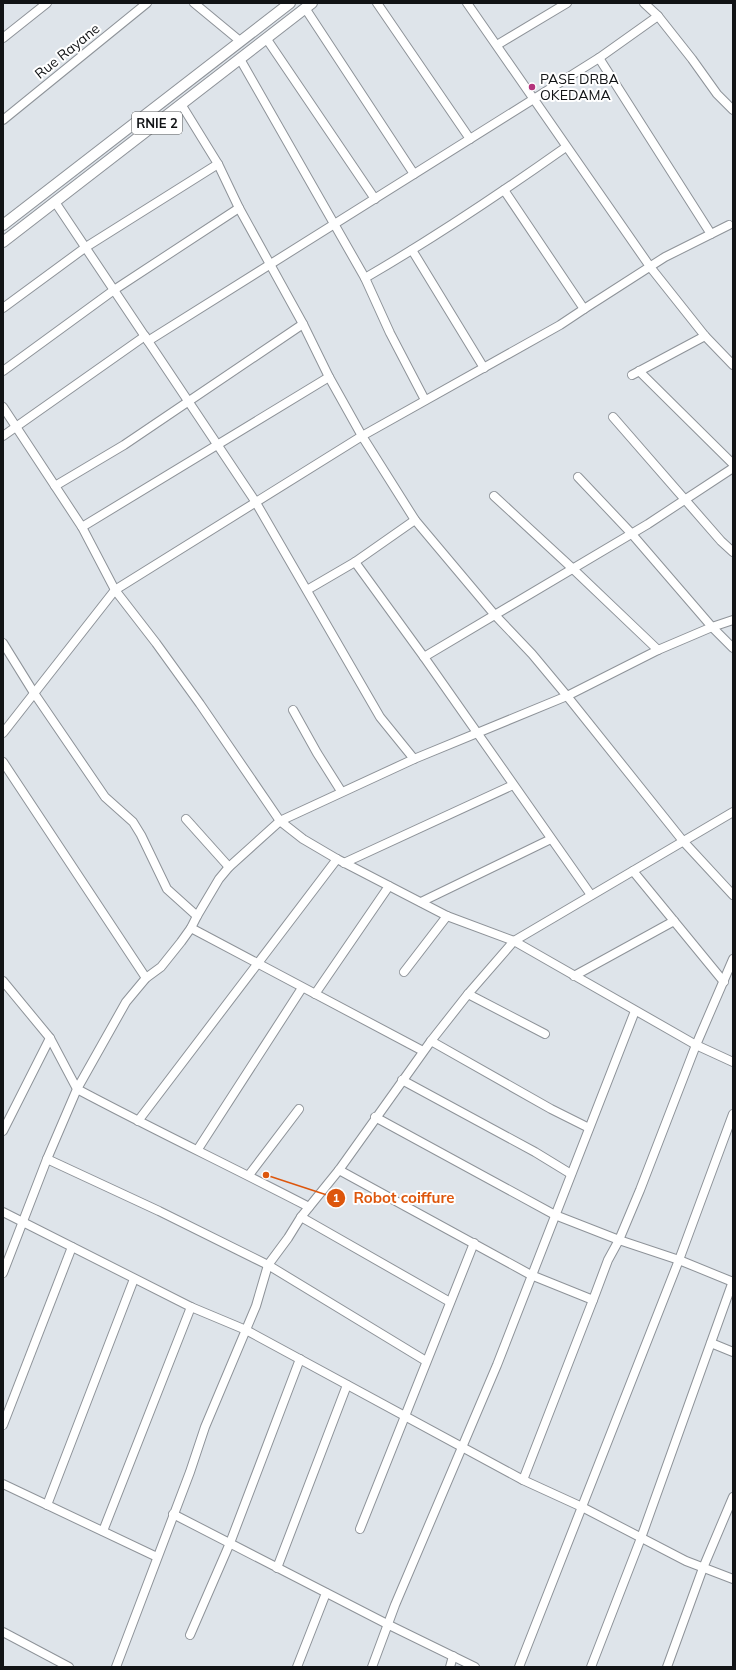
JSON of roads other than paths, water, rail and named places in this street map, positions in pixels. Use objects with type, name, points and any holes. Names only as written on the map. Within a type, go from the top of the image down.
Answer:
[{"type":"main road","name":"RNIE 2","points":[[3,225],[290,3]]},
{"type":"main road","name":"RNIE 2","points":[[3,242],[308,6]]},
{"type":"street","points":[[3,38],[47,3]]},
{"type":"street","name":"Rue Rayane","points":[[3,120],[147,3]]},
{"type":"street","points":[[194,3],[240,41]]},
{"type":"street","points":[[377,3],[470,139]]},
{"type":"street","points":[[467,3],[650,268],[705,336],[733,364]]},
{"type":"street","points":[[497,45],[556,6],[566,3]]},
{"type":"street","points":[[644,3],[658,16],[717,94],[733,110]]},
{"type":"street","points":[[308,6],[414,174]]},
{"type":"street","points":[[3,436],[147,339],[270,265],[599,58],[658,16]]},
{"type":"street","points":[[266,38],[375,199]]},
{"type":"street","points":[[599,58],[711,234]]},
{"type":"street","points":[[240,59],[365,278],[390,333],[425,400]]},
{"type":"street","points":[[181,104],[218,164],[239,208],[303,324],[329,377],[362,436],[415,520],[494,614],[532,654],[683,841],[733,895]]},
{"type":"street","points":[[365,278],[412,250],[504,190],[566,147]]},
{"type":"street","points":[[3,308],[86,248],[218,164]]},
{"type":"street","points":[[504,190],[584,309]]},
{"type":"street","points":[[55,202],[255,501],[380,717],[414,759]]},
{"type":"street","points":[[3,372],[114,290],[239,208]]},
{"type":"street","points":[[3,733],[115,590],[255,501],[362,436],[560,325],[665,257],[729,225]]},
{"type":"street","points":[[412,250],[484,368]]},
{"type":"street","points":[[55,486],[124,445],[303,324]]},
{"type":"street","points":[[632,375],[705,336]]},
{"type":"street","points":[[639,371],[733,464]]},
{"type":"street","points":[[82,527],[329,377]]},
{"type":"street","points":[[3,407],[82,527],[115,590],[186,685],[280,821],[303,839],[344,863],[447,916],[514,941],[696,1045],[733,1062]]},
{"type":"street","points":[[613,417],[721,541],[733,552]]},
{"type":"street","points":[[424,657],[631,533],[733,468]]},
{"type":"street","points":[[578,478],[631,533],[712,627],[733,648]]},
{"type":"street","points":[[494,496],[658,650]]},
{"type":"street","points":[[307,590],[355,562],[415,520]]},
{"type":"street","points":[[355,562],[424,657],[591,895]]},
{"type":"street","points":[[3,1273],[47,1159],[78,1089],[126,1002],[146,978],[161,967],[191,928],[219,879],[229,867],[280,821],[341,791],[414,759],[567,696],[658,650],[712,627],[733,620]]},
{"type":"street","points":[[3,643],[34,693],[105,797],[133,822],[141,835],[167,889],[197,916]]},
{"type":"street","points":[[293,710],[317,753],[341,791]]},
{"type":"street","points":[[3,762],[146,978]]},
{"type":"street","points":[[344,863],[513,785]]},
{"type":"street","points":[[116,1667],[205,1427],[256,1306],[268,1265],[288,1238],[300,1217],[339,1170],[423,1051],[468,994],[514,941],[733,812]]},
{"type":"street","points":[[186,819],[229,867]]},
{"type":"street","points":[[421,902],[551,839]]},
{"type":"street","points":[[138,1121],[337,859]]},
{"type":"street","points":[[632,871],[724,982]]},
{"type":"street","points":[[315,994],[389,886]]},
{"type":"street","points":[[404,972],[447,916]]},
{"type":"street","points":[[574,976],[674,921]]},
{"type":"street","points":[[191,928],[423,1051]]},
{"type":"street","points":[[523,1480],[608,1260],[619,1240],[640,1190],[696,1045],[733,959]]},
{"type":"street","points":[[4,986],[50,1038],[78,1089],[138,1121],[198,1149],[309,1207]]},
{"type":"street","points":[[198,1149],[302,988]]},
{"type":"street","points":[[468,994],[545,1034]]},
{"type":"street","points":[[372,1667],[398,1598],[497,1365],[635,1011]]},
{"type":"street","points":[[3,1131],[50,1038]]},
{"type":"street","points":[[431,1041],[552,1109],[589,1128]]},
{"type":"street","points":[[402,1080],[535,1152],[571,1174]]},
{"type":"street","points":[[249,1175],[299,1109]]},
{"type":"street","points":[[519,1667],[679,1260],[733,1114]]},
{"type":"street","points":[[375,1117],[555,1215],[619,1240],[679,1260],[733,1282],[641,1538],[591,1667]]},
{"type":"street","points":[[47,1159],[159,1211],[268,1265],[426,1361]]},
{"type":"street","points":[[339,1170],[531,1275],[593,1300]]},
{"type":"street","points":[[3,1212],[191,1307],[246,1330],[523,1480],[582,1507],[686,1561],[733,1579]]},
{"type":"street","points":[[300,1217],[450,1302]]},
{"type":"street","points":[[360,1529],[474,1243]]},
{"type":"street","points":[[3,1425],[72,1247]]},
{"type":"street","points":[[47,1505],[134,1279]]},
{"type":"street","points":[[102,1531],[191,1307]]},
{"type":"street","points":[[711,1344],[733,1352]]},
{"type":"street","points":[[190,1635],[230,1543],[300,1359]]},
{"type":"street","points":[[277,1568],[347,1385]]},
{"type":"street","points":[[3,1484],[157,1557]]},
{"type":"street","points":[[667,1667],[703,1568],[733,1497]]},
{"type":"street","points":[[173,1514],[389,1625],[475,1667]]},
{"type":"street","points":[[297,1667],[326,1593]]},
{"type":"street","points":[[3,1632],[69,1667]]},
{"type":"street","points":[[450,1667],[453,1656]]},
{"type":"place","name":"PASE DRBA OKEDAMA","points":[[532,87]]},
{"type":"place","name":"Robot coiffure","points":[[266,1175]]}]
